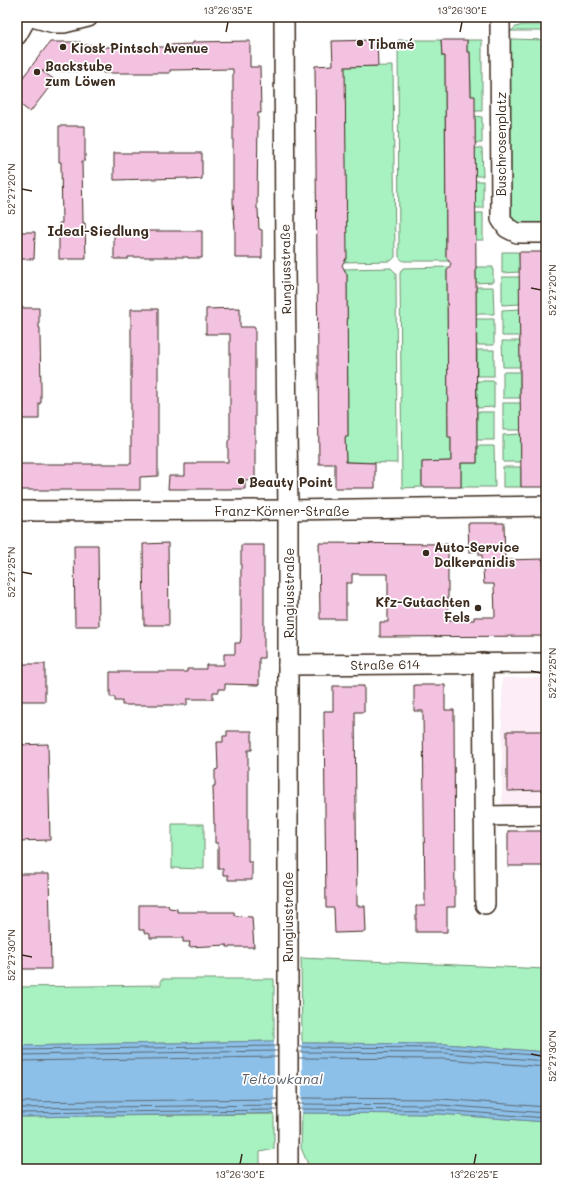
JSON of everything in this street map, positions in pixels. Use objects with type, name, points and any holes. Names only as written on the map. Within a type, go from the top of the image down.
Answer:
[{"type":"street","points":[[17,35],[27,17]]},
{"type":"street","points":[[32,17],[54,23],[64,23],[88,17]]},
{"type":"street","name":"Rungiusstraße","points":[[284,17],[288,510],[288,1169]]},
{"type":"street","name":"Buschrosenplatz","points":[[500,17],[501,219],[506,228],[517,233],[546,233]]},
{"type":"street","name":"Franz-Körner-Straße","points":[[17,511],[288,510],[546,506]]},
{"type":"street","points":[[483,663],[485,904]]},
{"type":"street","name":"Straße 614","points":[[288,665],[546,663]]},
{"type":"street","points":[[484,816],[546,815]]},
{"type":"shaded area","points":[[546,677],[546,805],[502,805],[502,678]]},
{"type":"green space","points":[[522,25],[546,25],[546,31],[511,31]]},
{"type":"green space","points":[[510,39],[546,40],[546,224],[522,224],[517,222],[511,215]]},
{"type":"green space","points":[[398,40],[441,40],[442,56],[445,56],[446,257],[450,261],[403,261],[399,257]]},
{"type":"green space","points":[[467,40],[482,40],[482,111],[475,111],[471,96],[470,52],[467,52]]},
{"type":"green space","points":[[393,66],[395,257],[391,261],[342,262],[340,67]]},
{"type":"green space","points":[[475,116],[482,117],[482,143],[475,143]]},
{"type":"green space","points":[[475,148],[482,148],[483,176],[475,176]]},
{"type":"green space","points":[[475,181],[483,181],[483,208],[475,208]]},
{"type":"green space","points":[[476,213],[483,213],[483,240],[476,240]]},
{"type":"green space","points":[[502,252],[519,252],[520,272],[502,273]]},
{"type":"green space","points":[[450,267],[447,271],[448,436],[451,437],[451,461],[422,462],[422,487],[402,488],[400,273],[403,268]]},
{"type":"green space","points":[[476,267],[493,267],[493,282],[476,283]]},
{"type":"green space","points":[[391,268],[396,273],[397,463],[346,462],[345,437],[348,436],[347,275],[345,270],[342,269]]},
{"type":"green space","points":[[502,277],[520,277],[520,304],[502,305]]},
{"type":"green space","points":[[476,287],[493,287],[494,314],[476,314]]},
{"type":"green space","points":[[520,309],[520,336],[502,336],[502,310]]},
{"type":"green space","points":[[476,319],[494,319],[494,345],[477,345]]},
{"type":"green space","points":[[502,341],[520,341],[520,367],[503,367]]},
{"type":"green space","points":[[477,350],[494,350],[494,376],[477,376]]},
{"type":"green space","points":[[503,372],[520,372],[520,398],[503,398]]},
{"type":"green space","points":[[477,381],[494,381],[494,407],[477,408]]},
{"type":"green space","points":[[503,403],[521,403],[521,430],[503,430]]},
{"type":"green space","points":[[477,412],[494,412],[494,440],[477,440]]},
{"type":"green space","points":[[521,434],[521,462],[503,462],[503,435]]},
{"type":"green space","points":[[477,446],[494,446],[495,487],[461,487],[461,463],[477,463]]},
{"type":"green space","points":[[503,467],[521,467],[521,487],[503,487]]},
{"type":"green space","points":[[172,824],[204,824],[204,869],[172,868]]},
{"type":"green space","points":[[301,958],[546,969],[546,1052],[445,1044],[302,1043]]},
{"type":"green space","points":[[161,979],[274,979],[274,1041],[17,1046],[17,987],[161,985]]},
{"type":"green space","points":[[302,1113],[440,1114],[546,1122],[546,1169],[310,1169],[301,1148]]},
{"type":"green space","points":[[274,1114],[274,1149],[260,1152],[260,1169],[17,1169],[17,1117]]},
{"type":"water","name":"Teltowkanal","points":[[274,1041],[302,1043],[445,1044],[546,1052],[546,1122],[440,1114],[302,1113],[17,1117],[17,1046]]},
{"type":"pier","points":[[274,1039],[302,1041],[302,1115],[274,1116]]},
{"type":"building","points":[[377,40],[378,66],[345,67],[347,257],[342,265],[347,275],[348,437],[345,437],[346,462],[375,463],[375,488],[335,488],[335,464],[319,464],[315,66],[333,65],[332,41]]},
{"type":"building","points":[[441,40],[467,40],[467,52],[470,52],[471,96],[475,96],[477,463],[461,463],[461,487],[422,487],[422,462],[451,461],[451,437],[448,437],[447,271],[451,264],[446,257],[445,56],[442,56]]},
{"type":"building","points":[[250,41],[250,67],[260,67],[261,113],[258,113],[257,209],[259,229],[262,230],[262,258],[235,258],[233,203],[233,69],[170,70],[170,73],[42,71],[55,80],[30,112],[17,102],[17,85],[50,42],[81,42],[81,45],[104,45],[104,47],[168,47],[168,45],[193,44],[193,42]]},
{"type":"building","points":[[59,126],[85,126],[85,161],[82,161],[83,223],[85,223],[86,259],[59,259],[59,223],[62,223]]},
{"type":"building","points":[[114,153],[202,153],[202,179],[114,180]]},
{"type":"building","points":[[114,231],[202,231],[202,258],[128,257],[128,259],[114,259]]},
{"type":"building","points":[[17,232],[35,232],[34,259],[20,259],[20,257],[17,257]]},
{"type":"building","points":[[519,252],[545,252],[546,487],[521,487]]},
{"type":"building","points":[[17,308],[39,308],[41,403],[39,403],[39,419],[17,419]]},
{"type":"building","points":[[240,308],[240,327],[255,327],[255,479],[245,480],[245,489],[168,489],[169,476],[185,476],[185,464],[194,464],[197,462],[228,462],[228,441],[230,439],[230,334],[206,334],[206,309]]},
{"type":"building","points":[[131,309],[158,309],[158,476],[140,477],[140,490],[19,490],[19,464],[131,464]]},
{"type":"building","points":[[468,523],[504,523],[505,560],[543,559],[546,636],[380,637],[380,622],[388,622],[388,574],[352,574],[352,583],[346,583],[346,619],[320,619],[319,543],[448,544],[448,620],[474,620],[474,617],[495,617],[494,584],[484,584],[482,555],[479,555],[479,551],[469,552]]},
{"type":"building","points":[[168,543],[169,625],[144,625],[143,544]]},
{"type":"building","points":[[74,545],[98,545],[99,626],[75,626]]},
{"type":"building","points":[[241,545],[264,545],[264,658],[259,658],[259,685],[225,684],[225,689],[219,689],[219,692],[213,692],[213,699],[187,699],[187,705],[122,705],[122,701],[115,701],[115,697],[110,697],[110,672],[187,672],[187,669],[206,669],[206,665],[224,665],[224,654],[235,654],[235,643],[240,643],[241,638]]},
{"type":"building","points":[[17,664],[45,664],[45,701],[17,701]]},
{"type":"building","points":[[414,685],[445,685],[445,710],[454,710],[455,907],[447,907],[447,932],[416,932],[416,906],[425,906],[423,711],[414,711]]},
{"type":"building","points":[[333,686],[364,686],[364,712],[355,712],[357,906],[365,906],[366,932],[335,933],[334,908],[326,908],[324,711],[333,711]]},
{"type":"building","points":[[227,731],[252,731],[252,750],[248,750],[248,862],[252,862],[252,880],[228,880],[228,875],[223,875],[223,869],[218,869],[218,843],[215,843],[213,786],[215,786],[215,770],[218,769],[217,742],[223,742],[223,736],[227,736]]},
{"type":"building","points":[[507,731],[546,731],[546,790],[507,791]]},
{"type":"building","points":[[48,744],[50,840],[17,841],[17,745]]},
{"type":"building","points":[[508,831],[546,831],[546,866],[508,866]]},
{"type":"building","points":[[17,874],[49,874],[51,969],[17,969]]},
{"type":"building","points":[[139,905],[168,905],[169,908],[177,909],[177,912],[234,912],[235,916],[252,917],[254,947],[227,947],[227,945],[189,947],[190,942],[183,942],[183,938],[150,938],[150,934],[144,933],[144,930],[139,930]]},
{"type":"place","name":"Tibamé","points":[[360,43]]},
{"type":"place","name":"Kiosk Pintsch Avenue","points":[[63,47]]},
{"type":"place","name":"Backstube zum Löwen","points":[[37,72]]},
{"type":"place","name":"Beauty Point","points":[[241,481]]},
{"type":"place","name":"Auto-Service Dalkeranidis","points":[[426,553]]},
{"type":"place","name":"Kfz-Gutachten Fels","points":[[478,608]]},
{"type":"district","name":"Ideal-Siedlung","points":[[98,230]]}]
